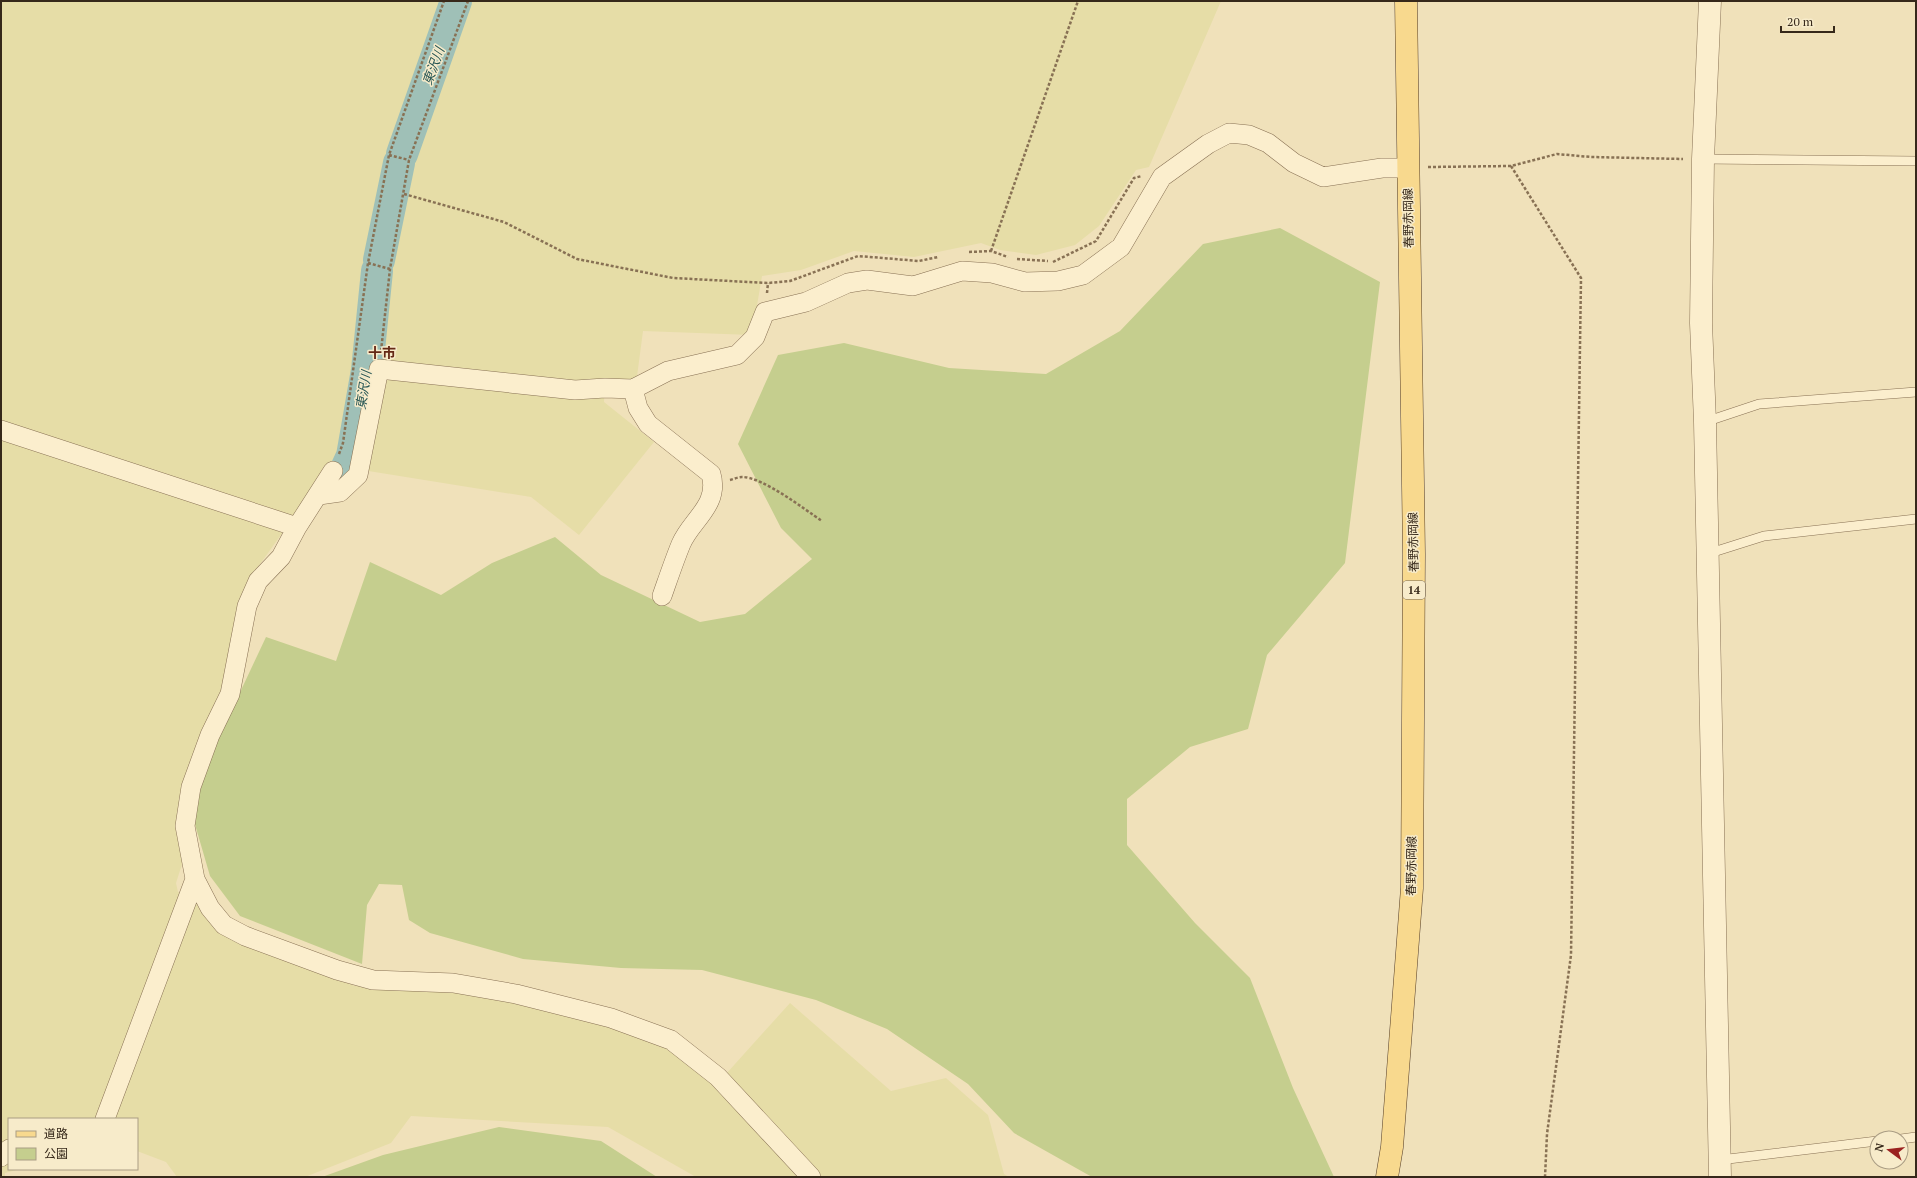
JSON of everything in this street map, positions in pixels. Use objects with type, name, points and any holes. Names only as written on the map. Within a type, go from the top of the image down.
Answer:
[{"type":"main road","name":"春野赤岡線","points":[[1387,1177],[1392,1147],[1412,888],[1414,554],[1407,168],[1406,1]]},
{"type":"street","points":[[1710,1],[1703,159],[1702,323],[1720,1169]]},
{"type":"street","points":[[319,495],[340,492],[358,475],[379,369],[575,390],[605,388],[633,389],[668,371],[737,355],[755,337],[765,312],[806,302],[848,283],[867,280],[913,286],[962,271],[992,273],[1025,282],[1058,281],[1082,275],[1121,247],[1162,177],[1208,144],[1229,133],[1249,135],[1268,143],[1294,163],[1323,177],[1382,168],[1407,168]]},
{"type":"street","points":[[633,389],[638,408],[648,424],[711,474],[714,484],[704,512],[681,542],[662,596]]},
{"type":"street","points":[[1,430],[297,527]]},
{"type":"street","points":[[333,471],[319,495],[297,527],[281,557],[258,581],[247,606],[230,694],[210,735],[191,787],[185,826],[195,879],[210,908],[224,925],[245,936],[337,970],[373,980],[453,983],[516,994],[611,1018],[670,1040],[718,1077],[811,1177]]},
{"type":"street","points":[[105,1118],[195,879]]},
{"type":"lane","points":[[1703,159],[1916,161]]},
{"type":"lane","points":[[1705,422],[1759,404],[1916,392]]},
{"type":"lane","points":[[1707,554],[1764,536],[1916,519]]},
{"type":"lane","points":[[1720,1169],[1869,1142]]},
{"type":"path","points":[[333,471],[343,443],[368,263],[389,155],[444,1]]},
{"type":"path","points":[[379,369],[390,269],[409,160],[468,1]]},
{"type":"path","points":[[991,251],[1078,1]]},
{"type":"path","points":[[1407,168],[1511,166],[1557,154],[1591,157],[1703,159]]},
{"type":"path","points":[[389,155],[409,160]]},
{"type":"path","points":[[1511,166],[1581,278],[1571,955],[1548,1134],[1545,1177]]},
{"type":"path","points":[[964,253],[979,250],[991,251],[1015,259],[1053,262],[1096,240],[1134,178],[1150,173],[1162,177]]},
{"type":"path","points":[[404,194],[504,222],[577,259],[673,278],[768,283],[790,281],[858,256],[919,261],[942,257]]},
{"type":"path","points":[[368,263],[390,269]]},
{"type":"path","points":[[714,484],[742,477],[754,479],[772,488],[822,521]]},
{"type":"shaded area","points":[[1,1],[1221,1],[1149,167],[1136,170],[1099,226],[1075,245],[1036,255],[1000,250],[981,243],[914,257],[854,251],[801,270],[762,276],[752,335],[643,331],[636,384],[605,382],[604,402],[654,442],[579,535],[531,497],[331,465],[250,578],[183,861],[176,883],[178,892],[198,900],[225,934],[355,986],[478,988],[674,1047],[717,1084],[790,1003],[891,1091],[946,1078],[988,1115],[1004,1174],[1009,1177],[696,1177],[608,1127],[411,1116],[391,1143],[305,1177],[177,1177],[166,1162],[138,1151],[138,1118],[8,1118],[8,1170],[16,1170],[5,1173],[5,1177],[1,1177]]},
{"type":"green space","points":[[1280,228],[1380,282],[1345,563],[1267,655],[1248,729],[1190,747],[1127,799],[1127,845],[1195,923],[1250,978],[1293,1088],[1334,1177],[1092,1177],[1014,1133],[968,1084],[887,1029],[816,1000],[702,970],[621,968],[523,959],[430,933],[409,920],[402,885],[379,884],[367,905],[362,964],[240,916],[210,876],[194,821],[204,769],[266,637],[336,661],[370,562],[441,595],[492,563],[555,537],[601,575],[700,622],[745,614],[812,559],[781,528],[738,444],[778,355],[844,343],[949,368],[1046,374],[1120,331],[1203,244]]},
{"type":"green space","points":[[499,1127],[601,1141],[657,1177],[322,1177],[383,1155]]},
{"type":"waterway","name":"東沢川","points":[[402,154],[456,1]]},
{"type":"waterway","name":"東沢川","points":[[379,260],[399,163]]},
{"type":"waterway","name":"東沢川","points":[[340,482],[352,456],[367,370],[377,271]]},
{"type":"district","name":"十市","points":[[382,352]]}]
